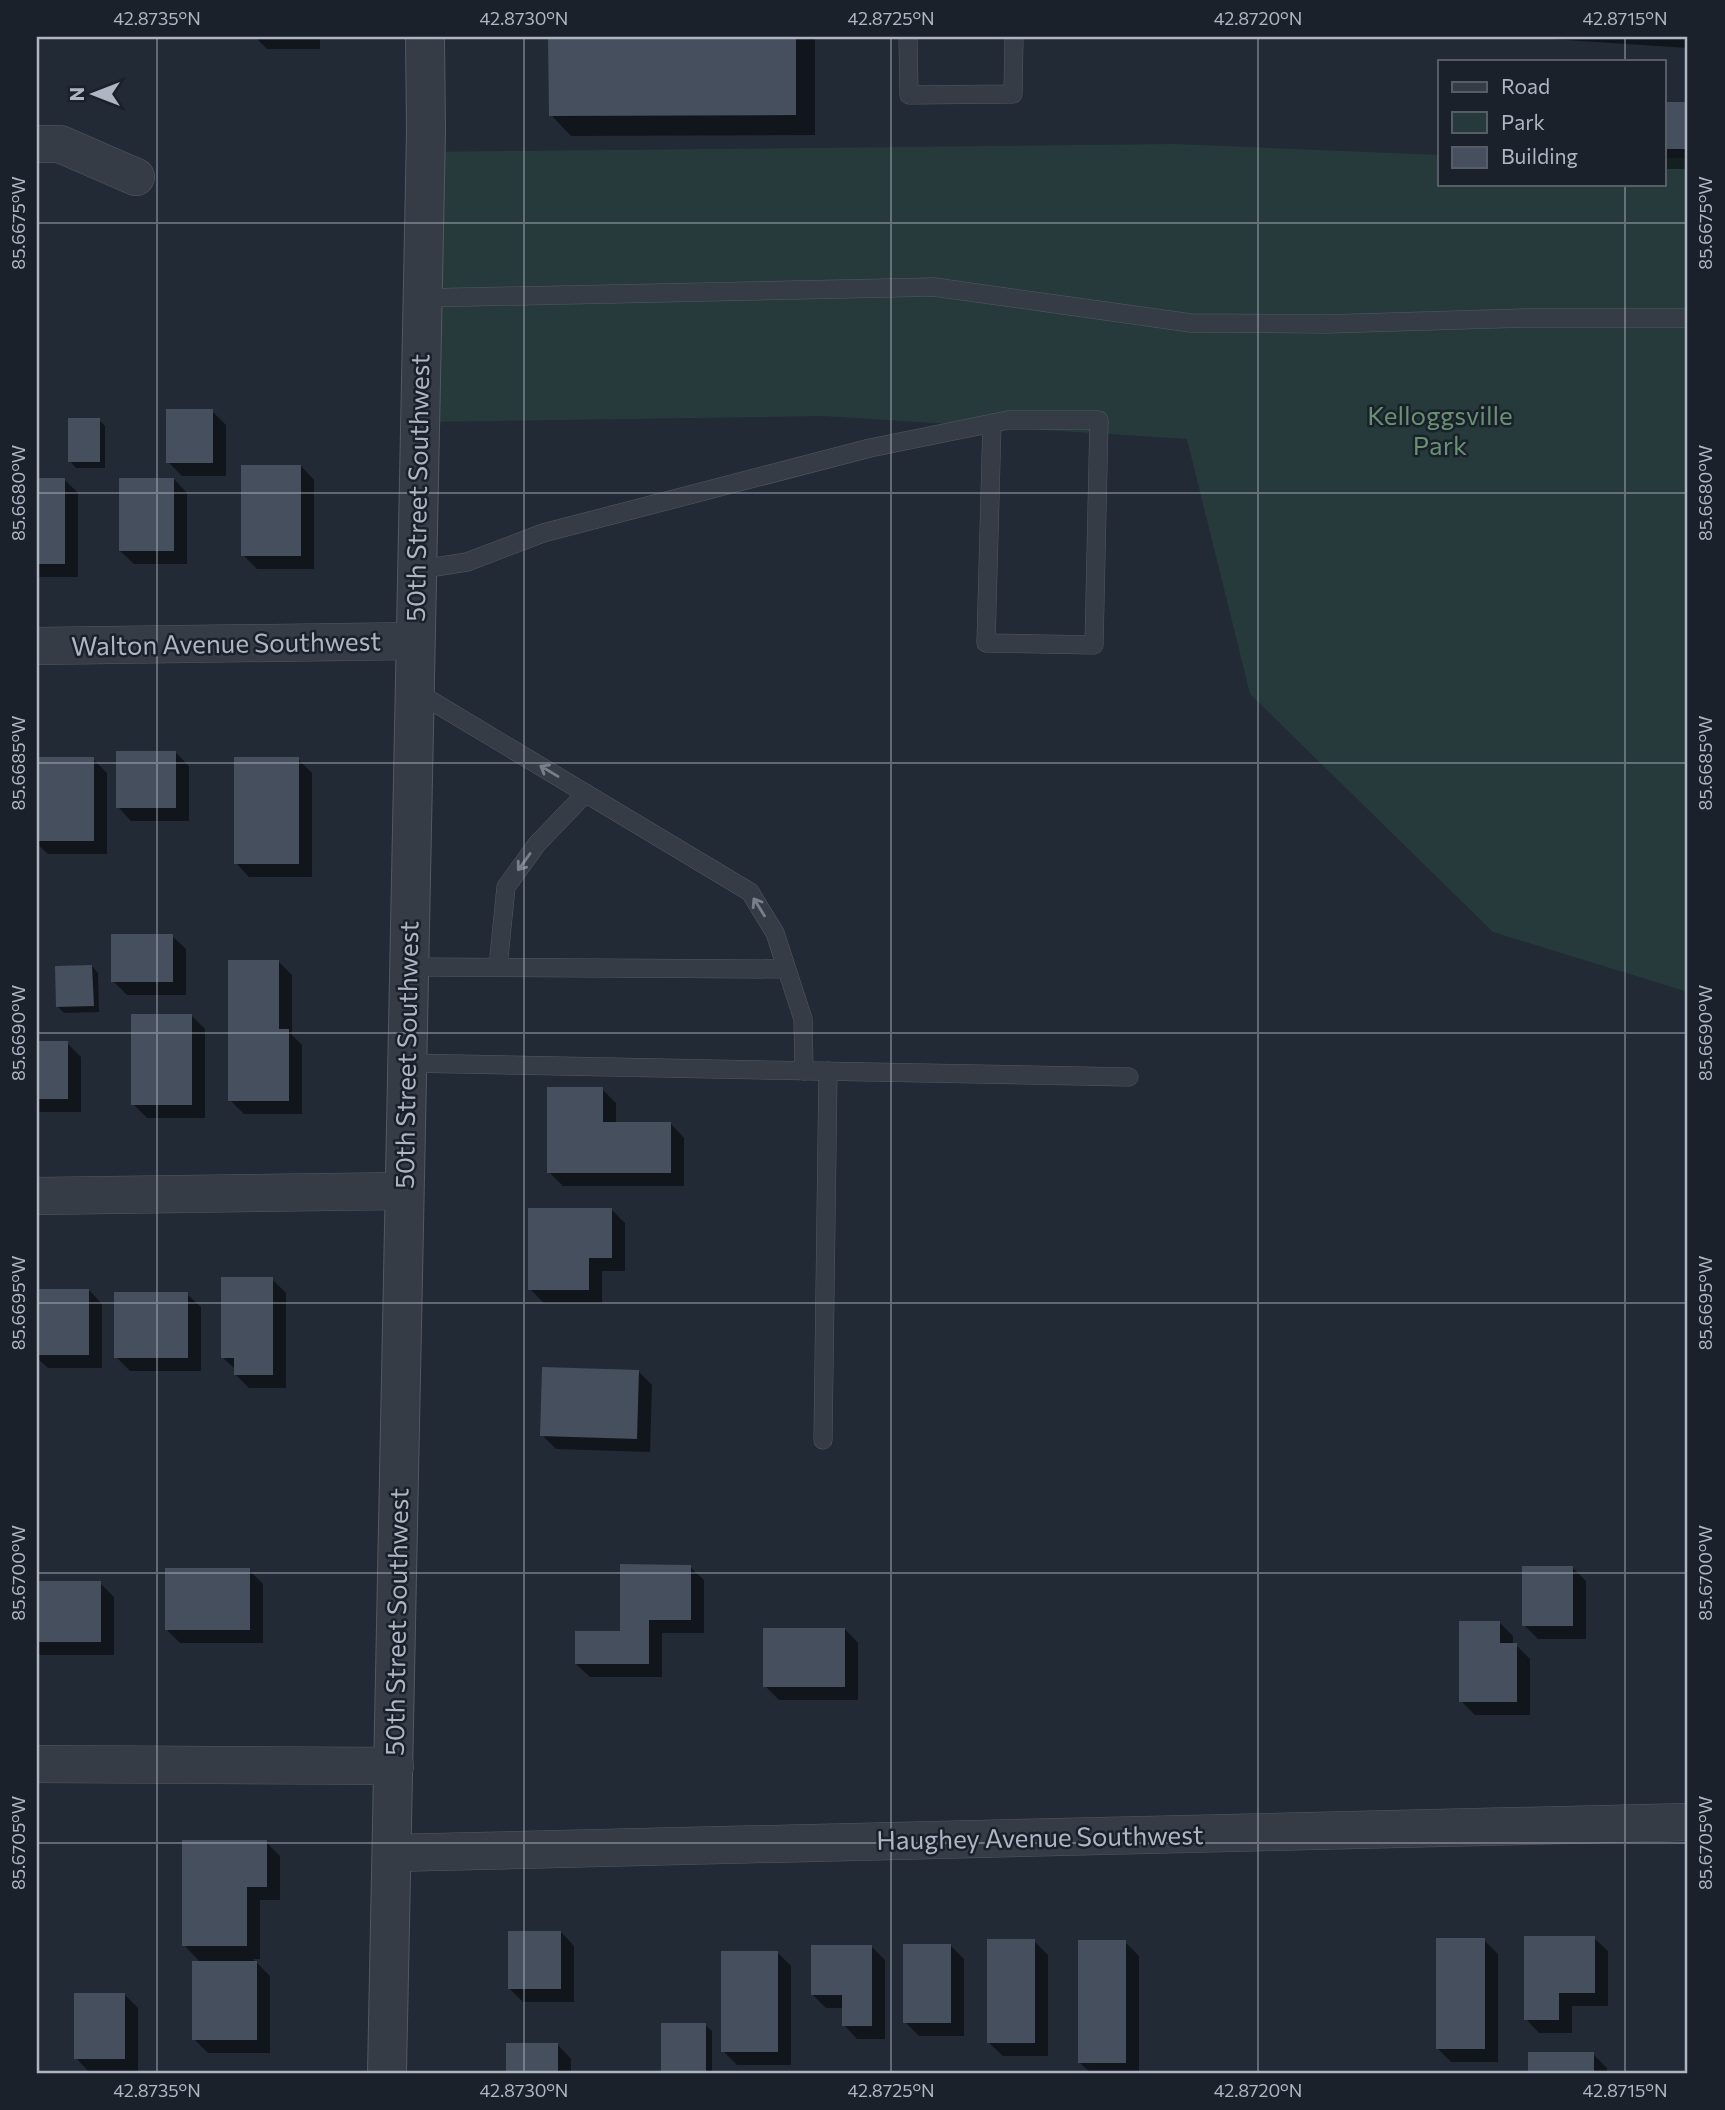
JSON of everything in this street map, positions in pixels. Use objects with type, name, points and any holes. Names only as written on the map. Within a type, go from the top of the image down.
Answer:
[{"type":"street","name":"50th Street Southwest","points":[[387,2073],[426,131],[425,37]]},
{"type":"street","points":[[37,144],[60,144],[136,177]]},
{"type":"street","name":"Walton Avenue Southwest","points":[[37,646],[415,641]]},
{"type":"street","points":[[37,1196],[404,1191]]},
{"type":"street","points":[[37,1764],[395,1766]]},
{"type":"street","name":"Haughey Avenue Southwest","points":[[393,1853],[1688,1822]]},
{"type":"lane","points":[[908,37],[909,95],[1013,94],[1014,37]]},
{"type":"lane","points":[[422,298],[934,287],[1191,323],[1327,324],[1525,318],[1688,318]]},
{"type":"lane","points":[[416,570],[467,562],[543,533],[857,451],[992,423],[1008,420],[1099,420],[1094,645],[986,643],[992,423]]},
{"type":"lane","points":[[414,690],[750,892],[775,933],[803,1019],[804,1071]]},
{"type":"lane","points":[[498,967],[506,887],[537,844],[586,793]]},
{"type":"lane","points":[[409,967],[786,969]]},
{"type":"lane","points":[[407,1063],[1129,1077]]},
{"type":"lane","points":[[823,1440],[828,1072]]},
{"type":"green space","name":"Kelloggsville Park","points":[[1175,144],[1438,155],[1438,186],[1666,186],[1666,158],[1688,158],[1688,992],[1493,932],[1250,694],[1187,439],[823,416],[420,422],[425,152]]},
{"type":"building","points":[[548,37],[796,37],[796,115],[549,116]]},
{"type":"building","points":[[1666,102],[1688,102],[1688,149],[1666,149]]},
{"type":"building","points":[[166,409],[213,409],[213,463],[166,463]]},
{"type":"building","points":[[68,418],[100,418],[100,462],[68,462]]},
{"type":"building","points":[[241,465],[301,465],[301,556],[241,556]]},
{"type":"building","points":[[37,478],[65,478],[65,564],[37,564]]},
{"type":"building","points":[[119,478],[174,478],[174,551],[119,551]]},
{"type":"building","points":[[116,751],[176,751],[176,808],[116,808]]},
{"type":"building","points":[[37,757],[94,757],[94,841],[37,841]]},
{"type":"building","points":[[234,757],[299,757],[299,864],[234,864]]},
{"type":"building","points":[[111,934],[173,934],[173,982],[111,982]]},
{"type":"building","points":[[228,960],[279,960],[279,1029],[289,1029],[289,1101],[228,1101]]},
{"type":"building","points":[[92,965],[94,1006],[56,1007],[55,966]]},
{"type":"building","points":[[131,1014],[192,1014],[192,1105],[131,1105]]},
{"type":"building","points":[[37,1041],[68,1041],[68,1099],[37,1099]]},
{"type":"building","points":[[547,1087],[603,1087],[603,1122],[671,1122],[671,1173],[547,1173]]},
{"type":"building","points":[[528,1208],[612,1208],[612,1258],[589,1258],[589,1290],[528,1290]]},
{"type":"building","points":[[221,1277],[273,1277],[273,1375],[234,1375],[234,1358],[221,1358]]},
{"type":"building","points":[[37,1289],[89,1289],[89,1355],[37,1355]]},
{"type":"building","points":[[114,1292],[188,1292],[188,1358],[114,1358]]},
{"type":"building","points":[[542,1367],[639,1370],[637,1439],[540,1436]]},
{"type":"building","points":[[620,1564],[691,1565],[691,1620],[649,1620],[649,1664],[575,1664],[575,1631],[620,1631]]},
{"type":"building","points":[[1522,1566],[1573,1566],[1573,1626],[1522,1626]]},
{"type":"building","points":[[165,1568],[250,1568],[250,1630],[165,1630]]},
{"type":"building","points":[[37,1581],[101,1581],[101,1642],[37,1642]]},
{"type":"building","points":[[1459,1621],[1500,1621],[1500,1643],[1517,1643],[1517,1702],[1459,1702]]},
{"type":"building","points":[[763,1628],[845,1628],[845,1687],[763,1687]]},
{"type":"building","points":[[182,1840],[267,1840],[267,1887],[247,1887],[247,1946],[182,1946]]},
{"type":"building","points":[[508,1931],[561,1931],[561,1989],[508,1989]]},
{"type":"building","points":[[1524,1936],[1595,1936],[1595,1993],[1559,1993],[1559,2020],[1524,2020]]},
{"type":"building","points":[[1436,1938],[1485,1938],[1485,2049],[1436,2049]]},
{"type":"building","points":[[987,1939],[1035,1939],[1035,2043],[987,2043]]},
{"type":"building","points":[[1078,1940],[1126,1940],[1126,2063],[1078,2063]]},
{"type":"building","points":[[903,1944],[951,1944],[951,2023],[903,2023]]},
{"type":"building","points":[[811,1945],[872,1945],[872,2026],[842,2026],[842,1995],[811,1995]]},
{"type":"building","points":[[721,1951],[778,1951],[778,2052],[721,2052]]},
{"type":"building","points":[[192,1961],[257,1961],[257,2040],[192,2040]]},
{"type":"building","points":[[74,1993],[125,1993],[125,2059],[74,2059]]},
{"type":"building","points":[[661,2023],[706,2023],[706,2071],[661,2071]]},
{"type":"building","points":[[506,2043],[558,2043],[558,2073],[506,2073]]},
{"type":"building","points":[[1528,2052],[1594,2052],[1594,2073],[1528,2073]]}]
